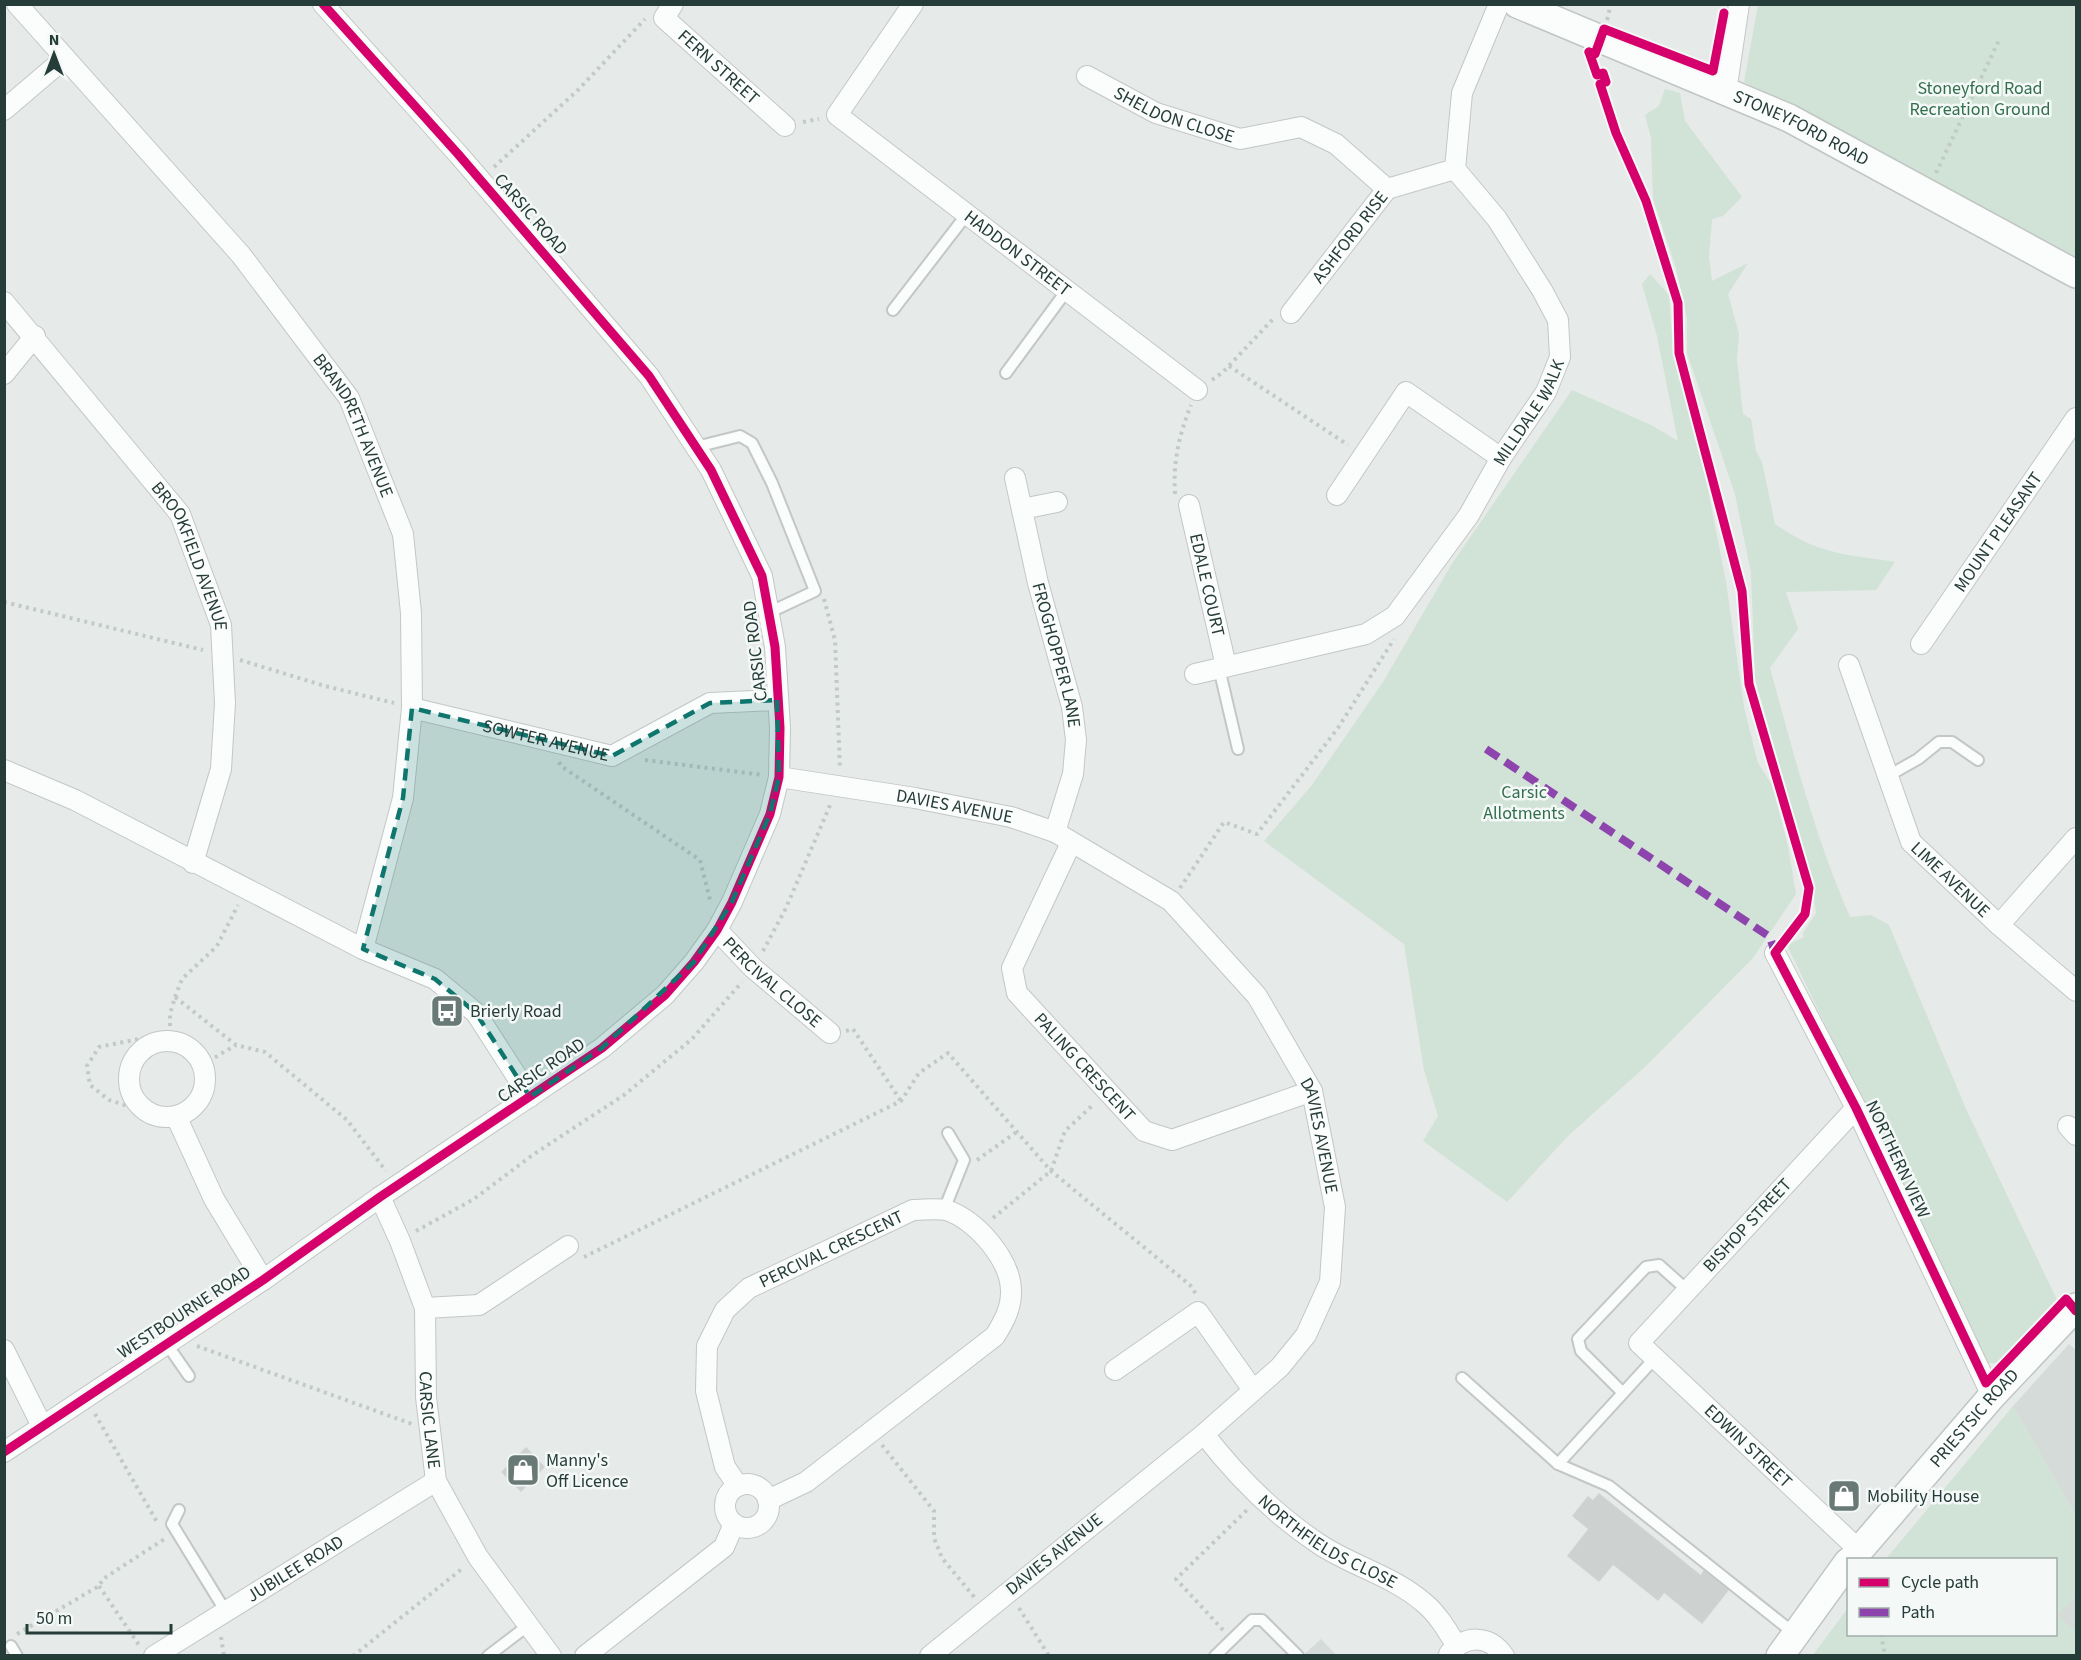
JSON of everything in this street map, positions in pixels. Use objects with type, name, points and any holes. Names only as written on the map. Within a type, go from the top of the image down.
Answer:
[{"type":"main road","name":"STONEYFORD ROAD","points":[[1517,4],[1789,118],[2076,274]]},
{"type":"main road","name":"PRIESTSIC ROAD","points":[[1852,1557],[1992,1396],[2076,1307]]},
{"type":"main road","name":"PRIESTSIC ROAD","points":[[1780,1656],[1847,1564]]},
{"type":"street","name":"BRANDRETH AVENUE","points":[[17,4],[241,255],[349,398],[403,534],[411,613],[412,708],[403,798],[363,949]]},
{"type":"street","name":"CARSIC ROAD","points":[[323,4],[480,179],[649,376],[696,447],[736,520],[762,576],[775,647],[779,777],[770,814],[717,930],[694,962],[664,994],[602,1048],[380,1197]]},
{"type":"street","points":[[837,115],[913,4]]},
{"type":"street","points":[[1455,169],[1462,93],[1499,4]]},
{"type":"street","points":[[1726,92],[1739,4]]},
{"type":"street","name":"FERN STREET","points":[[668,11],[785,126]]},
{"type":"street","points":[[4,110],[65,58]]},
{"type":"street","name":"SHELDON CLOSE","points":[[1087,76],[1156,113],[1240,139],[1301,127],[1336,144],[1387,189]]},
{"type":"street","name":"HADDON STREET","points":[[837,115],[1197,390]]},
{"type":"street","name":"ASHFORD RISE","points":[[1291,313],[1387,189],[1455,169]]},
{"type":"street","name":"MILLDALE WALK","points":[[1195,674],[1366,634],[1390,621],[1469,515],[1501,458],[1546,392],[1560,357],[1557,320],[1497,219],[1455,169]]},
{"type":"street","name":"BROOKFIELD AVENUE","points":[[4,302],[35,336],[180,514],[221,625],[225,703],[221,769],[193,863]]},
{"type":"street","points":[[4,374],[35,336]]},
{"type":"street","points":[[1337,495],[1406,392],[1501,458]]},
{"type":"street","name":"MOUNT PLEASANT","points":[[1921,644],[2076,418]]},
{"type":"street","name":"FROGHOPPER LANE","points":[[1016,478],[1038,583],[1072,707],[1076,740],[1063,838]]},
{"type":"street","points":[[1022,509],[1057,502]]},
{"type":"street","name":"EDALE COURT","points":[[1189,505],[1222,667]]},
{"type":"street","name":"LIME AVENUE","points":[[1849,664],[1911,842],[1999,925],[2076,991]]},
{"type":"street","name":"SOWTER AVENUE","points":[[412,708],[612,756],[710,703],[777,700]]},
{"type":"street","points":[[4,770],[75,800],[363,949],[435,978],[476,1013],[530,1097]]},
{"type":"street","name":"DAVIES AVENUE","points":[[779,777],[915,798],[1011,817],[1063,838],[1171,901],[1257,996],[1312,1091],[1335,1207],[1330,1282],[1306,1335],[1280,1367],[1203,1434],[930,1656]]},
{"type":"street","name":"PALING CRESCENT","points":[[1063,838],[1012,968],[1017,993],[1144,1131],[1172,1140],[1312,1091]]},
{"type":"street","points":[[1999,925],[2076,838]]},
{"type":"street","name":"PERCIVAL CLOSE","points":[[717,930],[753,968],[830,1033]]},
{"type":"street","name":"NORTHERN VIEW","points":[[1775,953],[1856,1108],[1992,1396]]},
{"type":"street","points":[[169,1037],[189,1048],[202,1065],[205,1077],[204,1090],[198,1102],[188,1111],[166,1118],[147,1112],[136,1103],[130,1092],[130,1067],[146,1047],[169,1037]]},
{"type":"street","name":"BISHOP STREET","points":[[1639,1342],[1856,1108]]},
{"type":"street","points":[[176,1116],[214,1199],[263,1280]]},
{"type":"street","name":"WESTBOURNE ROAD","points":[[4,1452],[263,1280],[380,1197]]},
{"type":"street","name":"CARSIC LANE","points":[[380,1197],[400,1241],[425,1308],[426,1397],[436,1481],[478,1557],[530,1624],[551,1656]]},
{"type":"street","name":"PERCIVAL CRESCENT","points":[[738,1486],[725,1467],[706,1391],[706,1346],[725,1310],[749,1288],[914,1210],[944,1210],[966,1218],[979,1229],[1008,1270],[1011,1293],[1006,1318],[995,1336],[806,1482],[768,1500]]},
{"type":"street","points":[[425,1308],[479,1305],[568,1246]]},
{"type":"street","points":[[1115,1370],[1198,1312],[1253,1390]]},
{"type":"street","name":"EDWIN STREET","points":[[1639,1342],[1852,1557]]},
{"type":"street","points":[[4,1350],[42,1426]]},
{"type":"street","name":"NORTHFIELDS CLOSE","points":[[1203,1434],[1230,1469],[1260,1498],[1320,1544],[1399,1585],[1424,1602],[1441,1621],[1452,1650],[1474,1639],[1483,1640],[1492,1643],[1504,1656]]},
{"type":"street","name":"JUBILEE ROAD","points":[[147,1651],[226,1612],[436,1481]]},
{"type":"street","points":[[752,1485],[764,1493],[768,1500],[767,1514],[759,1524],[746,1528],[734,1524],[725,1511],[727,1497],[738,1486],[752,1485]]},
{"type":"street","points":[[585,1656],[724,1547],[734,1524]]},
{"type":"lane","points":[[893,309],[967,214]]},
{"type":"lane","points":[[1006,373],[1067,290]]},
{"type":"lane","points":[[696,447],[740,436],[752,443],[772,483],[815,591],[768,613]]},
{"type":"lane","points":[[1222,667],[1238,749]]},
{"type":"lane","points":[[1888,776],[1918,759],[1939,742],[1952,742],[1978,760]]},
{"type":"lane","points":[[944,1210],[964,1160],[948,1133]]},
{"type":"lane","points":[[1623,1393],[1581,1352],[1578,1339],[1646,1267],[1659,1265],[1687,1290]]},
{"type":"lane","points":[[170,1340],[189,1376]]},
{"type":"lane","points":[[1557,1464],[1655,1358]]},
{"type":"lane","points":[[1462,1378],[1557,1464],[1609,1486],[1796,1634]]},
{"type":"lane","points":[[179,1510],[172,1524],[226,1612]]},
{"type":"lane","points":[[1215,1656],[1252,1620],[1257,1618],[1263,1620],[1298,1656]]},
{"type":"lane","points":[[488,1656],[530,1624]]},
{"type":"path","points":[[480,179],[578,90],[647,16],[668,11]]},
{"type":"path","points":[[1927,193],[2000,38]]},
{"type":"path","points":[[785,126],[837,115]]},
{"type":"path","points":[[1189,505],[1175,497],[1174,470],[1178,439],[1197,390],[1228,366],[1278,314],[1291,313]]},
{"type":"path","points":[[1228,366],[1364,455]]},
{"type":"path","points":[[1171,901],[1224,822],[1257,834],[1338,728],[1394,639],[1390,621]]},
{"type":"path","points":[[551,742],[561,766],[700,860],[717,930]]},
{"type":"path","points":[[612,756],[779,777]]},
{"type":"path","points":[[147,1112],[109,1100],[90,1085],[87,1066],[99,1047],[169,1037],[175,997],[182,979],[218,946],[246,888]]},
{"type":"path","points":[[175,997],[236,1046],[265,1052],[346,1119],[396,1186]]},
{"type":"path","points":[[830,1033],[853,1029],[901,1101]]},
{"type":"path","points":[[202,1065],[236,1046]]},
{"type":"path","points":[[568,1246],[578,1260],[901,1101],[919,1073],[948,1053],[1052,1171],[1190,1285],[1205,1306],[1198,1312]]},
{"type":"path","points":[[979,1229],[1052,1171],[1065,1131],[1108,1091]]},
{"type":"path","points":[[959,1173],[1018,1131]]},
{"type":"path","points":[[170,1340],[430,1430]]},
{"type":"path","points":[[86,1398],[166,1537]]},
{"type":"path","points":[[871,1431],[934,1511],[934,1538],[942,1558],[985,1610]]},
{"type":"path","points":[[1232,1639],[1176,1579],[1260,1498]]},
{"type":"path","points":[[14,1651],[8,1640],[99,1586],[103,1579],[166,1537],[183,1540]]},
{"type":"path","points":[[353,1656],[478,1557]]},
{"type":"path","points":[[99,1586],[147,1651]]},
{"type":"path","points":[[1008,1592],[1049,1656]]},
{"type":"path","points":[[1881,1636],[1885,1656]]},
{"type":"highlighted area","points":[[777,700],[779,777],[770,814],[732,902],[694,962],[602,1048],[530,1097],[476,1013],[435,979],[363,949],[403,798],[412,708],[612,756],[710,703]]},
{"type":"shaded area","points":[[2069,1344],[2076,1350],[2076,1516],[2013,1406]]},
{"type":"shaded area","points":[[2076,1596],[2076,1633],[2057,1615]]},
{"type":"shaded area","points":[[1321,1639],[1336,1655],[1303,1655],[1308,1651]]},
{"type":"green space","name":"Stoneyford Road Recreation Ground","points":[[1758,5],[2076,5],[2076,257],[1744,82]]},
{"type":"green space","points":[[1665,89],[1680,93],[1685,121],[1742,197],[1723,216],[1712,219],[1709,257],[1712,281],[1748,263],[1728,294],[1739,334],[1737,359],[1743,414],[1751,419],[1756,451],[1762,462],[1775,524],[1819,548],[1846,555],[1895,562],[1876,590],[1786,592],[1798,629],[1770,668],[1815,825],[1850,917],[1871,915],[1889,925],[1966,1109],[2057,1300],[1999,1363],[1988,1363],[1787,945],[1804,937],[1803,933],[1816,913],[1812,882],[1755,679],[1751,573],[1735,494],[1687,353],[1687,318],[1676,268],[1653,199],[1651,138],[1645,115],[1659,106]]},
{"type":"green space","name":"Carsic Allotments","points":[[1650,274],[1669,295],[1672,337],[1702,459],[1726,582],[1744,707],[1758,763],[1772,785],[1788,846],[1796,894],[1753,958],[1647,1065],[1568,1136],[1507,1202],[1423,1141],[1438,1116],[1424,1070],[1404,944],[1264,841],[1312,785],[1383,682],[1453,562],[1572,390],[1651,425],[1678,441],[1657,336],[1642,284]]},
{"type":"green space","points":[[2013,1406],[2076,1516],[2076,1596],[2058,1615],[2076,1633],[2076,1655],[1813,1655],[1847,1609],[1847,1636],[2057,1636],[2057,1558],[1887,1558]]},
{"type":"building","name":"Manny's Off Licence","points":[[526,1448],[544,1467],[521,1491],[502,1472]]},
{"type":"building","points":[[1599,1494],[1701,1576],[1704,1571],[1728,1590],[1702,1623],[1664,1592],[1658,1600],[1613,1564],[1599,1581],[1568,1556],[1589,1529],[1573,1516],[1588,1497],[1593,1501]]},
{"type":"marked path","points":[[1486,749],[1770,937],[1775,953]]},
{"type":"cycle path","points":[[4,1452],[263,1280],[380,1197],[602,1048],[665,995],[694,962],[717,930],[732,902],[770,814],[779,777],[780,728],[775,647],[762,576],[711,470],[649,376],[458,154],[323,4]]},
{"type":"cycle path","points":[[1589,52],[1595,54],[1604,29],[1713,71],[1724,13]]},
{"type":"cycle path","points":[[1589,52],[1597,75],[1603,73],[1606,82],[1600,84],[1616,133],[1646,201],[1678,303],[1679,353],[1742,591],[1749,684],[1809,888],[1805,914],[1775,953],[1856,1108],[1986,1383],[2066,1299],[2076,1311]]},
{"type":"place","name":"Brierly Road","points":[[447,1011]]},
{"type":"place","name":"Manny's Off Licence","points":[[523,1470]]},
{"type":"place","name":"Mobility House","points":[[1844,1496]]}]
